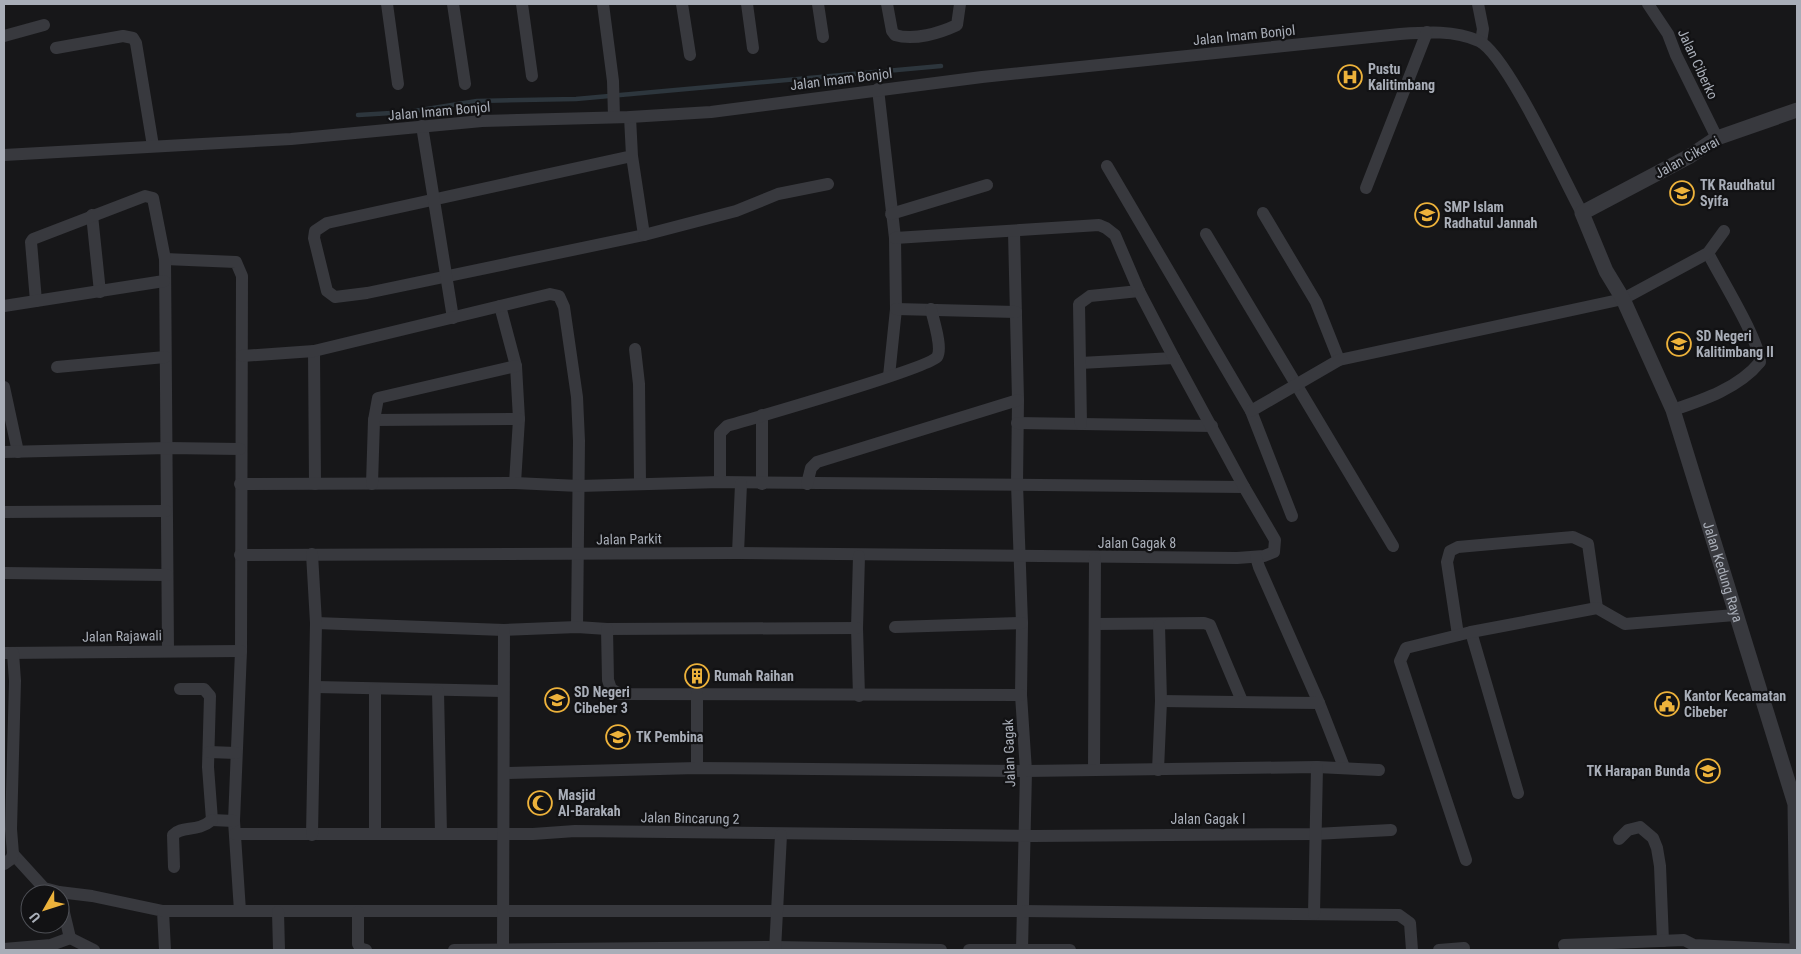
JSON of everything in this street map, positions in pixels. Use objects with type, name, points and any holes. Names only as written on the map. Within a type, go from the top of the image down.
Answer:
[{"type":"street","points":[[387,4],[398,84]]},
{"type":"street","points":[[453,4],[466,84]]},
{"type":"street","points":[[522,4],[532,76]]},
{"type":"street","points":[[603,4],[613,81],[614,117]]},
{"type":"street","points":[[682,4],[690,55]]},
{"type":"street","points":[[748,4],[752,48]]},
{"type":"street","points":[[818,4],[823,37]]},
{"type":"street","points":[[887,4],[892,31],[895,35],[912,37],[947,30],[957,25],[960,4]]},
{"type":"street","name":"Jalan Ciberko","points":[[1648,4],[1668,34],[1676,55],[1717,138]]},
{"type":"street","points":[[1480,5],[1483,29],[1481,42]]},
{"type":"street","points":[[4,36],[44,25]]},
{"type":"street","points":[[1366,188],[1427,32]]},
{"type":"street","name":"Jalan Imam Bonjol","points":[[4,155],[291,139],[482,121],[630,117],[711,112],[878,89],[1427,32],[1449,32],[1481,42],[1506,69],[1582,213]]},
{"type":"street","points":[[56,48],[123,36],[133,38],[136,43],[153,146]]},
{"type":"street","points":[[878,89],[895,238],[896,309],[889,376]]},
{"type":"street","name":"Jalan Cikerai","points":[[1582,213],[1697,152],[1717,138],[1797,110]]},
{"type":"street","points":[[630,117],[632,156],[644,235]]},
{"type":"street","points":[[422,126],[453,318]]},
{"type":"street","points":[[632,156],[326,223],[315,231],[314,238],[327,291],[332,296],[367,293],[644,235],[736,211],[778,194],[828,184]]},
{"type":"street","points":[[1107,166],[1250,411],[1292,516]]},
{"type":"street","points":[[891,214],[987,186]]},
{"type":"street","points":[[36,301],[32,240],[92,215],[145,196],[151,196],[155,201],[165,259],[165,357],[168,448],[166,510],[168,650]]},
{"type":"street","points":[[1263,212],[1316,302],[1339,360]]},
{"type":"street","name":"Jalan Kedung Raya","points":[[1582,213],[1606,271],[1623,299],[1672,410],[1796,804],[1797,949]]},
{"type":"street","points":[[92,215],[100,292]]},
{"type":"street","points":[[895,238],[1014,232],[1098,225],[1106,228],[1114,235],[1139,291],[1174,358],[1276,544],[1274,552],[1256,557],[1258,567],[1319,703],[1344,768]]},
{"type":"street","points":[[1250,411],[1339,360],[1623,299],[1708,254],[1724,231]]},
{"type":"street","name":"Jalan Gagak","points":[[1014,232],[1018,400],[1018,556],[1022,623],[1021,695],[1026,771],[1022,950]]},
{"type":"street","points":[[1206,234],[1393,546]]},
{"type":"street","points":[[1672,410],[1704,400],[1723,390],[1755,368],[1760,362],[1753,338],[1708,254]]},
{"type":"street","points":[[165,259],[236,262],[242,276],[240,449],[241,651],[236,753],[235,828],[240,911]]},
{"type":"street","points":[[4,306],[164,281]]},
{"type":"street","points":[[1082,424],[1078,304],[1090,296],[1139,291]]},
{"type":"street","points":[[242,356],[314,351],[550,294],[559,296],[562,300],[577,397],[579,486],[577,627]]},
{"type":"street","points":[[500,306],[516,366],[519,419],[515,483]]},
{"type":"street","points":[[896,309],[1016,312]]},
{"type":"street","points":[[720,482],[720,433],[727,426],[889,376],[930,362],[937,357],[940,349],[930,309]]},
{"type":"street","points":[[635,349],[638,384],[640,483]]},
{"type":"street","points":[[314,351],[315,484]]},
{"type":"street","points":[[57,367],[165,357]]},
{"type":"street","points":[[1080,363],[1174,358]]},
{"type":"street","points":[[372,484],[374,420],[379,398],[516,366]]},
{"type":"street","points":[[4,387],[18,452]]},
{"type":"street","points":[[807,484],[811,468],[817,462],[1018,400]]},
{"type":"street","points":[[762,415],[762,484]]},
{"type":"street","points":[[374,420],[519,419]]},
{"type":"street","points":[[1017,423],[1212,426]]},
{"type":"street","points":[[4,452],[168,448],[240,449]]},
{"type":"street","points":[[240,484],[515,483],[579,486],[720,482],[741,484],[1017,484],[1244,487]]},
{"type":"street","points":[[738,553],[741,484]]},
{"type":"street","points":[[4,512],[166,510]]},
{"type":"street","points":[[1518,793],[1464,634],[1447,562],[1450,551],[1458,548],[1573,537],[1581,539],[1588,544],[1597,608]]},
{"type":"street","name":"Jalan Parkit","points":[[240,555],[738,553],[859,556],[1018,556]]},
{"type":"street","points":[[312,554],[316,624],[312,835]]},
{"type":"street","points":[[859,556],[857,628],[859,696]]},
{"type":"street","name":"Jalan Gagak 8","points":[[1018,556],[1095,558],[1256,557]]},
{"type":"street","points":[[1094,770],[1095,558]]},
{"type":"street","points":[[4,572],[167,575]]},
{"type":"street","points":[[1466,860],[1400,661],[1401,654],[1409,646],[1597,608],[1626,624],[1735,615]]},
{"type":"street","points":[[895,627],[1022,623]]},
{"type":"street","points":[[1096,624],[1159,625],[1204,623],[1210,625],[1242,701]]},
{"type":"street","points":[[316,624],[504,630],[577,627],[606,629],[857,628]]},
{"type":"street","points":[[1158,770],[1162,701],[1159,625]]},
{"type":"street","points":[[606,629],[608,680],[611,689],[620,694],[1021,695]]},
{"type":"street","points":[[503,950],[505,773],[502,691],[504,630]]},
{"type":"street","name":"Jalan Rajawali","points":[[8,653],[168,650],[241,651]]},
{"type":"street","points":[[8,653],[15,681],[8,828],[13,854],[40,884]]},
{"type":"street","points":[[316,687],[502,691]]},
{"type":"street","points":[[174,867],[173,835],[181,830],[199,829],[212,820],[209,798],[210,696],[204,689],[180,689]]},
{"type":"street","points":[[375,689],[375,833]]},
{"type":"street","points":[[438,691],[441,834]]},
{"type":"street","points":[[697,694],[697,768]]},
{"type":"street","points":[[1162,701],[1319,703]]},
{"type":"street","points":[[209,752],[236,753]]},
{"type":"street","points":[[505,773],[697,768],[1026,771],[1317,767],[1380,770]]},
{"type":"street","points":[[1314,914],[1317,767]]},
{"type":"street","name":"Jalan Bincarung 2","points":[[212,820],[235,828],[312,835],[375,833],[505,834],[575,831],[781,835],[1024,836]]},
{"type":"street","points":[[1619,840],[1628,830],[1640,827],[1653,838],[1660,866],[1664,941]]},
{"type":"street","name":"Jalan Gagak I","points":[[1024,836],[1315,834],[1391,830]]},
{"type":"street","points":[[775,949],[781,835]]},
{"type":"street","points":[[4,864],[11,859],[13,854]]},
{"type":"street","points":[[70,895],[92,896],[163,911],[1022,911],[1403,916],[1410,924],[1412,950]]},
{"type":"street","points":[[163,911],[165,950]]},
{"type":"street","points":[[278,912],[279,950]]},
{"type":"street","points":[[358,912],[358,944],[361,949],[366,950]]},
{"type":"street","points":[[69,934],[70,938]]},
{"type":"street","points":[[4,949],[37,948],[70,938],[94,950]]},
{"type":"street","points":[[1564,945],[1684,940],[1694,945],[1797,949]]},
{"type":"street","points":[[1439,950],[1464,948]]},
{"type":"street","points":[[454,950],[941,950]]},
{"type":"street","points":[[969,950],[1070,950]]},
{"type":"waterway","points":[[358,115],[408,112],[477,101],[576,99],[941,66]]},
{"type":"place","name":"Pustu Kalitimbang","points":[[1350,77]]},
{"type":"place","name":"TK Raudhatul Syifa","points":[[1682,193]]},
{"type":"place","name":"SMP Islam Radhatul Jannah","points":[[1427,215]]},
{"type":"place","name":"SD Negeri Kalitimbang II","points":[[1679,344]]},
{"type":"place","name":"Rumah Raihan","points":[[697,676]]},
{"type":"place","name":"SD Negeri Cibeber 3","points":[[557,700]]},
{"type":"place","name":"Kantor Kecamatan Cibeber","points":[[1667,704]]},
{"type":"place","name":"TK Pembina","points":[[618,737]]},
{"type":"place","name":"TK Harapan Bunda","points":[[1708,771]]},
{"type":"place","name":"Masjid Al-Barakah","points":[[540,803]]}]
